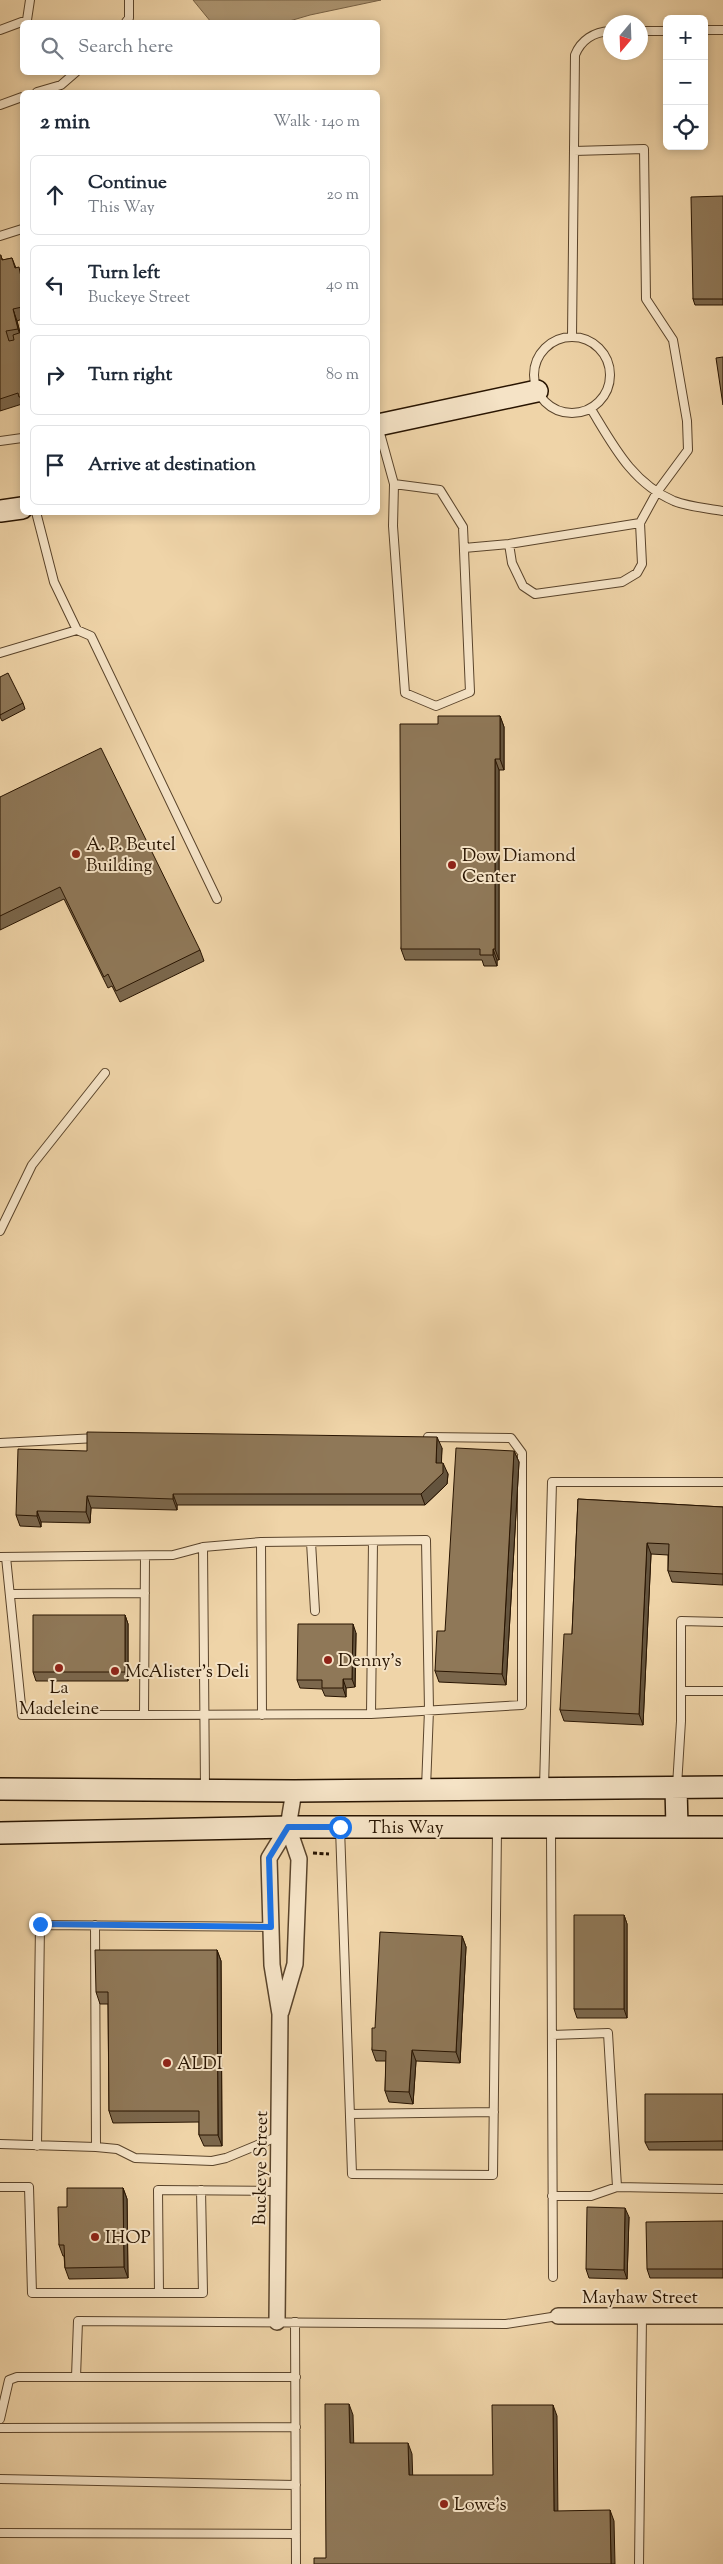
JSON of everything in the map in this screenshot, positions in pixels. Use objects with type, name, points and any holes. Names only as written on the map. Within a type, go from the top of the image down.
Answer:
[{"type":"main road","points":[[380,425],[537,391]]},
{"type":"main road","points":[[0,511],[20,508]]},
{"type":"main road","points":[[0,1789],[426,1790],[723,1787]]},
{"type":"main road","points":[[676,1788],[677,1827]]},
{"type":"main road","name":"This Way","points":[[0,1833],[288,1827],[723,1826]]},
{"type":"street","name":"Buckeye Street","points":[[277,2322],[280,2014],[272,1965],[269,1858],[288,1827],[294,1790]]},
{"type":"street","name":"Buckeye Street","points":[[280,2014],[295,1964],[296,1945],[299,1859],[288,1827]]},
{"type":"street","name":"Mayhaw Street","points":[[558,2316],[723,2316]]},
{"type":"lane","points":[[27,20],[30,0]]},
{"type":"lane","points":[[128,20],[129,0]]},
{"type":"lane","points":[[0,30],[20,23]]},
{"type":"lane","points":[[708,30],[723,30]]},
{"type":"lane","points":[[648,31],[663,31]]},
{"type":"lane","points":[[572,337],[575,55],[579,46],[588,38],[603,32]]},
{"type":"lane","points":[[43,90],[61,84],[72,75]]},
{"type":"lane","points":[[0,105],[20,99]]},
{"type":"lane","points":[[509,544],[512,563],[522,586],[535,594],[622,582],[637,573],[642,564],[640,523],[658,492],[688,450],[687,421],[673,340],[646,299],[644,149],[574,151]]},
{"type":"lane","points":[[0,236],[20,231]]},
{"type":"lane","points":[[572,337],[592,342],[602,351],[609,363],[611,376],[608,389],[601,400],[591,409],[578,413],[565,413],[549,405],[537,391],[534,373],[539,356],[546,346],[557,340],[572,337]]},
{"type":"lane","points":[[591,409],[619,456],[648,487],[675,501],[723,511]]},
{"type":"lane","points":[[380,432],[394,484],[393,526],[405,693],[436,706],[470,692],[463,527],[440,490],[394,484]]},
{"type":"lane","points":[[0,441],[20,438]]},
{"type":"lane","points":[[37,515],[54,582],[77,630]]},
{"type":"lane","points":[[464,548],[509,544],[640,523]]},
{"type":"lane","points":[[0,653],[77,630],[91,636],[217,899]]},
{"type":"lane","points":[[0,1231],[32,1165],[105,1073]]},
{"type":"lane","points":[[0,1443],[104,1438]]},
{"type":"lane","points":[[418,1438],[511,1438],[522,1453],[522,1705],[429,1710],[371,1714],[22,1715],[11,1594],[3,1557],[173,1555],[203,1547],[262,1542],[426,1540],[429,1710],[426,1790]]},
{"type":"lane","points":[[544,1788],[552,1482],[723,1482]]},
{"type":"lane","points":[[371,1714],[373,1541]]},
{"type":"lane","points":[[262,1542],[262,1714]]},
{"type":"lane","points":[[311,1542],[315,1611]]},
{"type":"lane","points":[[203,1547],[205,1790]]},
{"type":"lane","points":[[144,1715],[145,1556]]},
{"type":"lane","points":[[11,1594],[145,1593]]},
{"type":"lane","points":[[676,1788],[681,1691],[681,1621],[723,1622]]},
{"type":"lane","points":[[681,1691],[723,1691]]},
{"type":"lane","points":[[340,1827],[352,2174],[492,2175],[497,1827]]},
{"type":"lane","points":[[551,1827],[553,2277]]},
{"type":"lane","points":[[37,2146],[40,1924],[271,1927]]},
{"type":"lane","points":[[95,1925],[96,2147]]},
{"type":"lane","points":[[552,2036],[608,2033],[617,2187]]},
{"type":"lane","points":[[350,2114],[494,2112]]},
{"type":"lane","points":[[0,2144],[96,2147],[117,2149],[135,2158],[212,2161],[226,2158],[279,2136]]},
{"type":"lane","points":[[0,2187],[29,2187],[32,2293],[203,2292],[201,2190]]},
{"type":"lane","points":[[552,2196],[591,2196],[617,2187],[723,2188]]},
{"type":"lane","points":[[159,2293],[158,2190],[278,2191]]},
{"type":"lane","points":[[76,2377],[78,2321],[506,2324],[558,2316]]},
{"type":"lane","points":[[639,2564],[642,2316]]},
{"type":"lane","points":[[296,2322],[296,2564]]},
{"type":"lane","points":[[0,2419],[9,2380],[17,2377],[296,2377]]},
{"type":"lane","points":[[0,2428],[296,2427]]},
{"type":"lane","points":[[0,2479],[296,2486]]},
{"type":"lane","points":[[0,2533],[296,2534]]},
{"type":"path","points":[[310,1853],[329,1854]]},
{"type":"shaded area","points":[[193,0],[381,0],[293,20],[209,20]]},
{"type":"building","points":[[723,196],[723,299],[693,299],[691,197]]},
{"type":"building","points":[[1,255],[2,260],[12,258],[15,268],[19,267],[20,272],[20,307],[13,309],[18,329],[6,331],[9,341],[14,340],[13,335],[20,333],[20,397],[18,393],[0,399]]},
{"type":"building","points":[[723,357],[723,405],[716,358]]},
{"type":"building","points":[[8,673],[23,703],[0,715],[0,677]]},
{"type":"building","name":"Dow Diamond Center","points":[[438,716],[500,716],[500,759],[495,759],[495,949],[493,949],[493,955],[480,955],[480,949],[401,949],[400,724],[438,724]]},
{"type":"building","name":"A. P. Beutel Building","points":[[101,748],[200,950],[116,991],[108,974],[104,977],[60,887],[0,916],[0,797]]},
{"type":"building","points":[[87,1432],[437,1437],[436,1463],[443,1463],[443,1473],[421,1494],[173,1494],[173,1499],[87,1496],[86,1512],[37,1511],[37,1516],[16,1515],[18,1449],[87,1451]]},
{"type":"building","points":[[456,1448],[514,1451],[502,1674],[435,1671],[437,1631],[445,1631]]},
{"type":"building","points":[[578,1499],[723,1507],[723,1574],[668,1571],[669,1544],[647,1543],[639,1714],[560,1710],[564,1634],[572,1634]]},
{"type":"building","points":[[33,1615],[125,1615],[125,1672],[33,1672]]},
{"type":"building","name":"Denny's","points":[[298,1624],[353,1624],[352,1679],[343,1679],[343,1688],[322,1688],[322,1680],[297,1680]]},
{"type":"building","points":[[574,1915],[624,1915],[624,2009],[574,2009]]},
{"type":"building","points":[[380,1932],[462,1936],[456,2052],[412,2050],[409,2092],[385,2091],[386,2051],[372,2050],[372,2028],[375,2028]]},
{"type":"building","name":"ALDI","points":[[95,1950],[217,1950],[218,2135],[199,2135],[199,2111],[109,2111],[108,1992],[96,1992]]},
{"type":"building","points":[[645,2094],[723,2094],[723,2141],[645,2142]]},
{"type":"building","name":"IHOP","points":[[67,2188],[123,2188],[124,2267],[65,2268],[64,2245],[59,2245],[58,2207],[67,2207]]},
{"type":"building","points":[[587,2207],[625,2208],[624,2270],[586,2269]]},
{"type":"building","points":[[723,2221],[723,2269],[647,2269],[646,2222]]},
{"type":"building","name":"Lowe's","points":[[325,2404],[349,2404],[350,2443],[408,2443],[409,2475],[493,2475],[492,2405],[553,2405],[554,2511],[610,2510],[611,2564],[314,2564],[314,2558],[326,2558]]},
{"type":"place","name":"A. P. Beutel Building","points":[[76,854]]},
{"type":"place","name":"Dow Diamond Center","points":[[452,865]]},
{"type":"place","name":"Denny's","points":[[328,1660]]},
{"type":"place","name":"La Madeleine","points":[[59,1668]]},
{"type":"place","name":"McAlister's Deli","points":[[115,1671]]},
{"type":"place","name":"ALDI","points":[[167,2063]]},
{"type":"place","name":"IHOP","points":[[95,2237]]},
{"type":"place","name":"Lowe's","points":[[444,2504]]},
{"type":"route","points":[[40,1924],[271,1927],[269,1858],[288,1827],[340,1827]]}]
